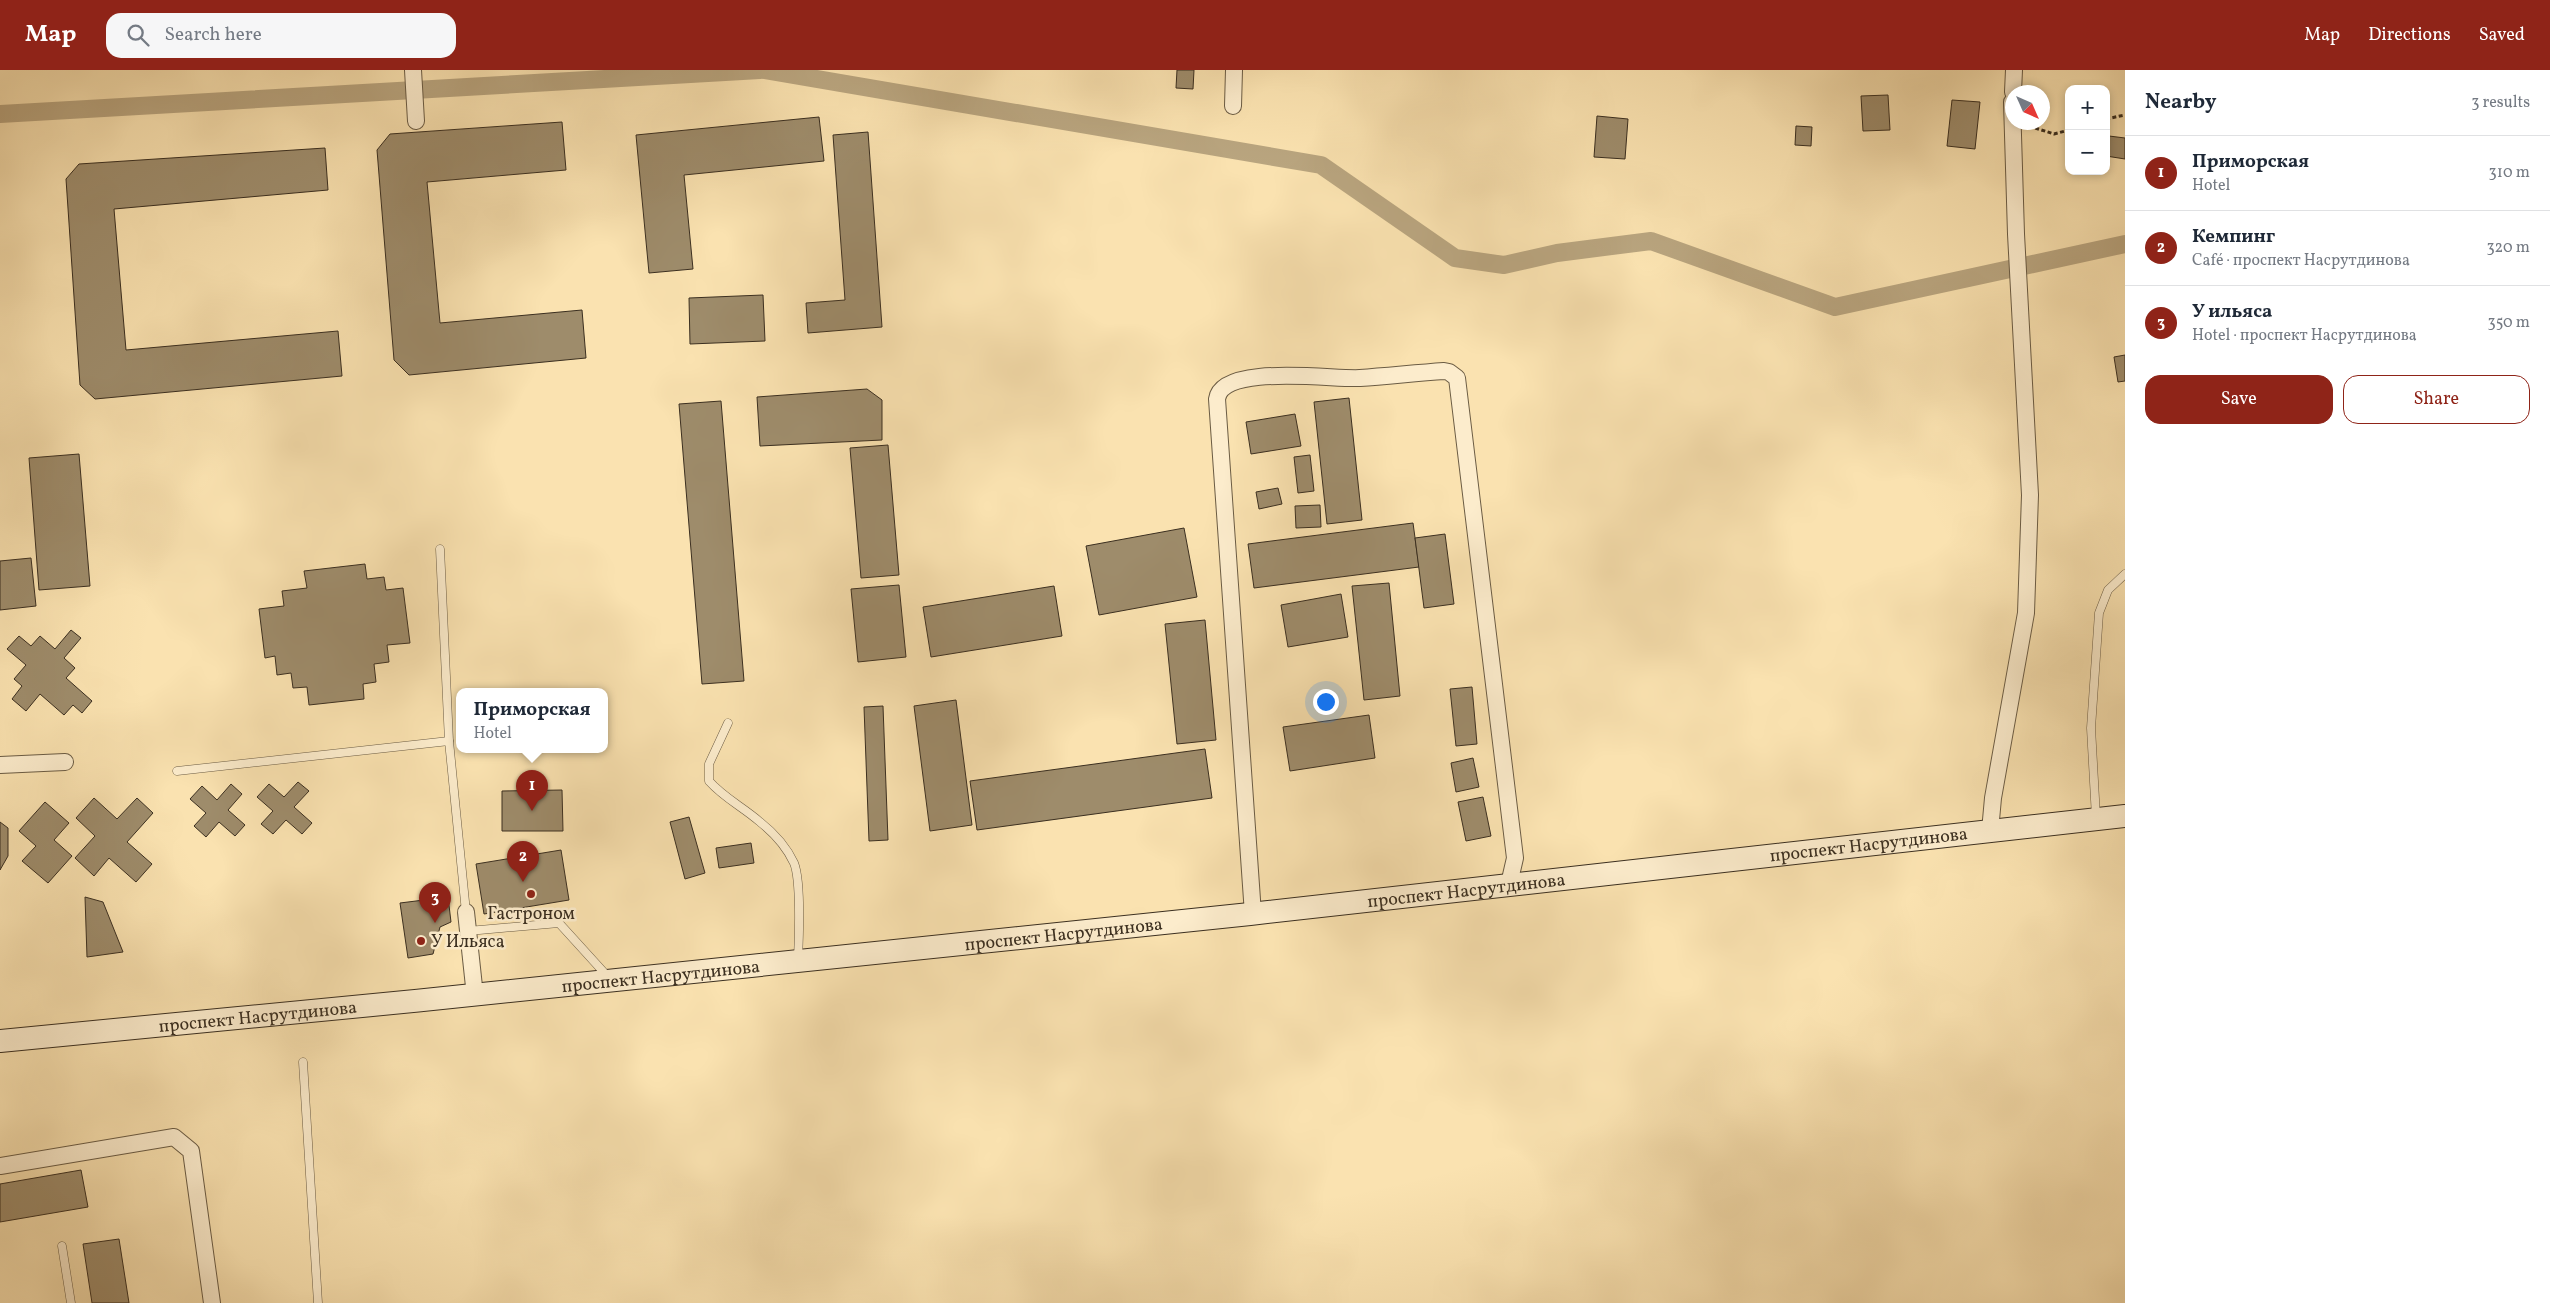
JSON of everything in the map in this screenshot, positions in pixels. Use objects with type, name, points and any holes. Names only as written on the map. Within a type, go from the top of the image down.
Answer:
[{"type":"main road","name":"проспект Насрутдинова","points":[[0,1041],[475,996],[610,980],[1253,914],[2125,816]]},
{"type":"street","points":[[413,70],[416,121]]},
{"type":"street","points":[[1233,106],[1234,70]]},
{"type":"street","points":[[2013,85],[2014,70]]},
{"type":"street","points":[[1990,831],[1993,798],[2026,613],[2030,495],[2016,234],[2013,130]]},
{"type":"street","points":[[1253,914],[1217,399],[1220,391],[1226,386],[1277,375],[1359,378],[1449,372],[1457,378],[1515,858],[1509,884]]},
{"type":"street","points":[[0,765],[64,762]]},
{"type":"street","points":[[466,912],[475,996]]},
{"type":"street","points":[[0,1166],[174,1138],[191,1151],[212,1303]]},
{"type":"lane","points":[[440,549],[448,741],[466,912]]},
{"type":"lane","points":[[2096,820],[2091,728],[2099,613],[2108,590],[2125,574]]},
{"type":"lane","points":[[728,723],[709,764],[709,781],[720,794],[759,821],[781,842],[795,865],[800,921],[798,961]]},
{"type":"lane","points":[[177,771],[448,741]]},
{"type":"lane","points":[[468,931],[559,923],[610,980]]},
{"type":"lane","points":[[303,1062],[318,1303]]},
{"type":"lane","points":[[62,1246],[71,1303]]},
{"type":"path","points":[[2110,118],[2125,115]]},
{"type":"path","points":[[2042,130],[2054,134],[2065,131]]},
{"type":"building","points":[[1177,70],[1194,70],[1193,89],[1176,88]]},
{"type":"building","points":[[1888,95],[1890,130],[1863,131],[1861,96]]},
{"type":"building","points":[[1952,100],[1980,102],[1975,149],[1947,146]]},
{"type":"building","points":[[1597,116],[1628,119],[1625,159],[1594,157]]},
{"type":"building","points":[[819,117],[824,161],[684,175],[693,269],[649,273],[636,135]]},
{"type":"building","points":[[562,122],[566,170],[427,182],[440,323],[582,310],[586,358],[409,375],[394,360],[377,150],[390,134]]},
{"type":"building","points":[[1796,126],[1812,127],[1811,146],[1795,145]]},
{"type":"building","points":[[868,132],[882,327],[808,333],[806,303],[845,300],[833,135]]},
{"type":"building","points":[[2110,136],[2125,138],[2125,159],[2110,157]]},
{"type":"building","points":[[325,148],[328,190],[114,209],[126,350],[338,331],[342,376],[95,399],[80,385],[66,179],[79,164]]},
{"type":"building","points":[[763,295],[765,341],[690,344],[689,298]]},
{"type":"building","points":[[2125,355],[2125,381],[2118,382],[2114,357]]},
{"type":"building","points":[[867,389],[882,400],[882,440],[760,446],[757,397]]},
{"type":"building","points":[[1349,398],[1362,520],[1327,524],[1314,402]]},
{"type":"building","points":[[721,401],[744,681],[702,684],[679,404]]},
{"type":"building","points":[[1295,414],[1301,446],[1251,454],[1246,422]]},
{"type":"building","points":[[888,445],[899,575],[861,578],[850,448]]},
{"type":"building","points":[[79,454],[90,586],[39,590],[29,458]]},
{"type":"building","points":[[1310,455],[1314,491],[1298,493],[1294,457]]},
{"type":"building","points":[[1278,488],[1282,504],[1259,509],[1256,492]]},
{"type":"building","points":[[1320,505],[1321,527],[1296,528],[1295,506]]},
{"type":"building","points":[[1413,523],[1419,567],[1254,588],[1248,544]]},
{"type":"building","points":[[1184,528],[1197,597],[1099,615],[1086,546]]},
{"type":"building","points":[[1445,534],[1454,604],[1424,608],[1415,538]]},
{"type":"building","points":[[31,558],[36,606],[0,610],[0,561]]},
{"type":"building","points":[[365,564],[367,579],[384,577],[386,590],[403,588],[410,643],[387,645],[389,662],[374,664],[376,682],[363,684],[364,699],[309,705],[307,687],[293,688],[291,673],[277,675],[275,656],[265,658],[259,609],[284,606],[282,591],[307,588],[304,571]]},
{"type":"building","points":[[1389,583],[1400,696],[1364,700],[1352,586]]},
{"type":"building","points":[[899,585],[906,657],[858,662],[851,589]]},
{"type":"building","points":[[1054,586],[1062,636],[931,657],[923,607]]},
{"type":"building","points":[[1341,594],[1348,637],[1288,647],[1281,605]]},
{"type":"building","points":[[1205,620],[1216,740],[1177,744],[1165,624]]},
{"type":"building","points":[[71,630],[81,638],[64,658],[75,668],[66,678],[92,701],[82,713],[73,705],[64,715],[40,694],[26,711],[12,699],[22,686],[14,679],[26,665],[7,649],[19,636],[31,646],[40,636],[55,649]]},
{"type":"building","points":[[1472,687],[1477,744],[1456,746],[1450,689]]},
{"type":"building","points":[[956,700],[972,825],[930,831],[914,706]]},
{"type":"building","points":[[883,706],[888,840],[869,841],[864,707]]},
{"type":"building","points":[[1369,715],[1375,758],[1290,771],[1283,727]]},
{"type":"building","points":[[1205,749],[1212,798],[977,830],[970,781]]},
{"type":"building","points":[[1473,758],[1479,787],[1456,792],[1451,763]]},
{"type":"building","points":[[298,782],[309,791],[294,807],[312,823],[302,834],[286,820],[273,834],[261,824],[273,811],[257,797],[269,784],[284,797]]},
{"type":"building","points":[[231,784],[242,794],[228,810],[245,825],[235,836],[219,822],[206,837],[194,826],[206,813],[190,799],[202,786],[217,800]]},
{"type":"building","points":[[562,790],[563,831],[502,831],[502,791]]},
{"type":"building","points":[[1483,797],[1491,836],[1466,841],[1458,802]]},
{"type":"building","points":[[94,798],[117,819],[137,798],[153,813],[127,842],[152,864],[136,882],[109,858],[94,876],[75,858],[95,836],[76,818]]},
{"type":"building","points":[[45,802],[69,823],[54,840],[72,856],[48,883],[22,861],[36,846],[19,831]]},
{"type":"building","points":[[689,817],[705,873],[685,879],[670,822]]},
{"type":"building","points":[[0,822],[8,828],[8,856],[0,870]]},
{"type":"building","points":[[751,843],[754,863],[719,868],[716,848]]},
{"type":"building","points":[[561,850],[569,900],[484,914],[476,864]]},
{"type":"building","points":[[85,897],[103,902],[123,952],[87,957]]},
{"type":"building","name":"У Ильяса","points":[[448,897],[451,922],[440,927],[433,954],[408,958],[400,903]]},
{"type":"building","points":[[81,1170],[88,1207],[0,1222],[0,1184]]},
{"type":"building","points":[[119,1239],[129,1303],[92,1303],[83,1244]]},
{"type":"waterway","points":[[0,114],[760,70]]},
{"type":"waterway","points":[[764,70],[1321,165],[1455,258],[1504,265],[1557,253],[1651,241],[1835,307],[2125,244]]},
{"type":"place","name":"Приморская","points":[[532,811]]},
{"type":"place","name":"Кемпинг","points":[[523,882]]},
{"type":"place","name":"Гастроном","points":[[531,894]]},
{"type":"place","name":"У ильяса","points":[[435,923]]},
{"type":"place","name":"У Ильяса","points":[[421,941]]}]
